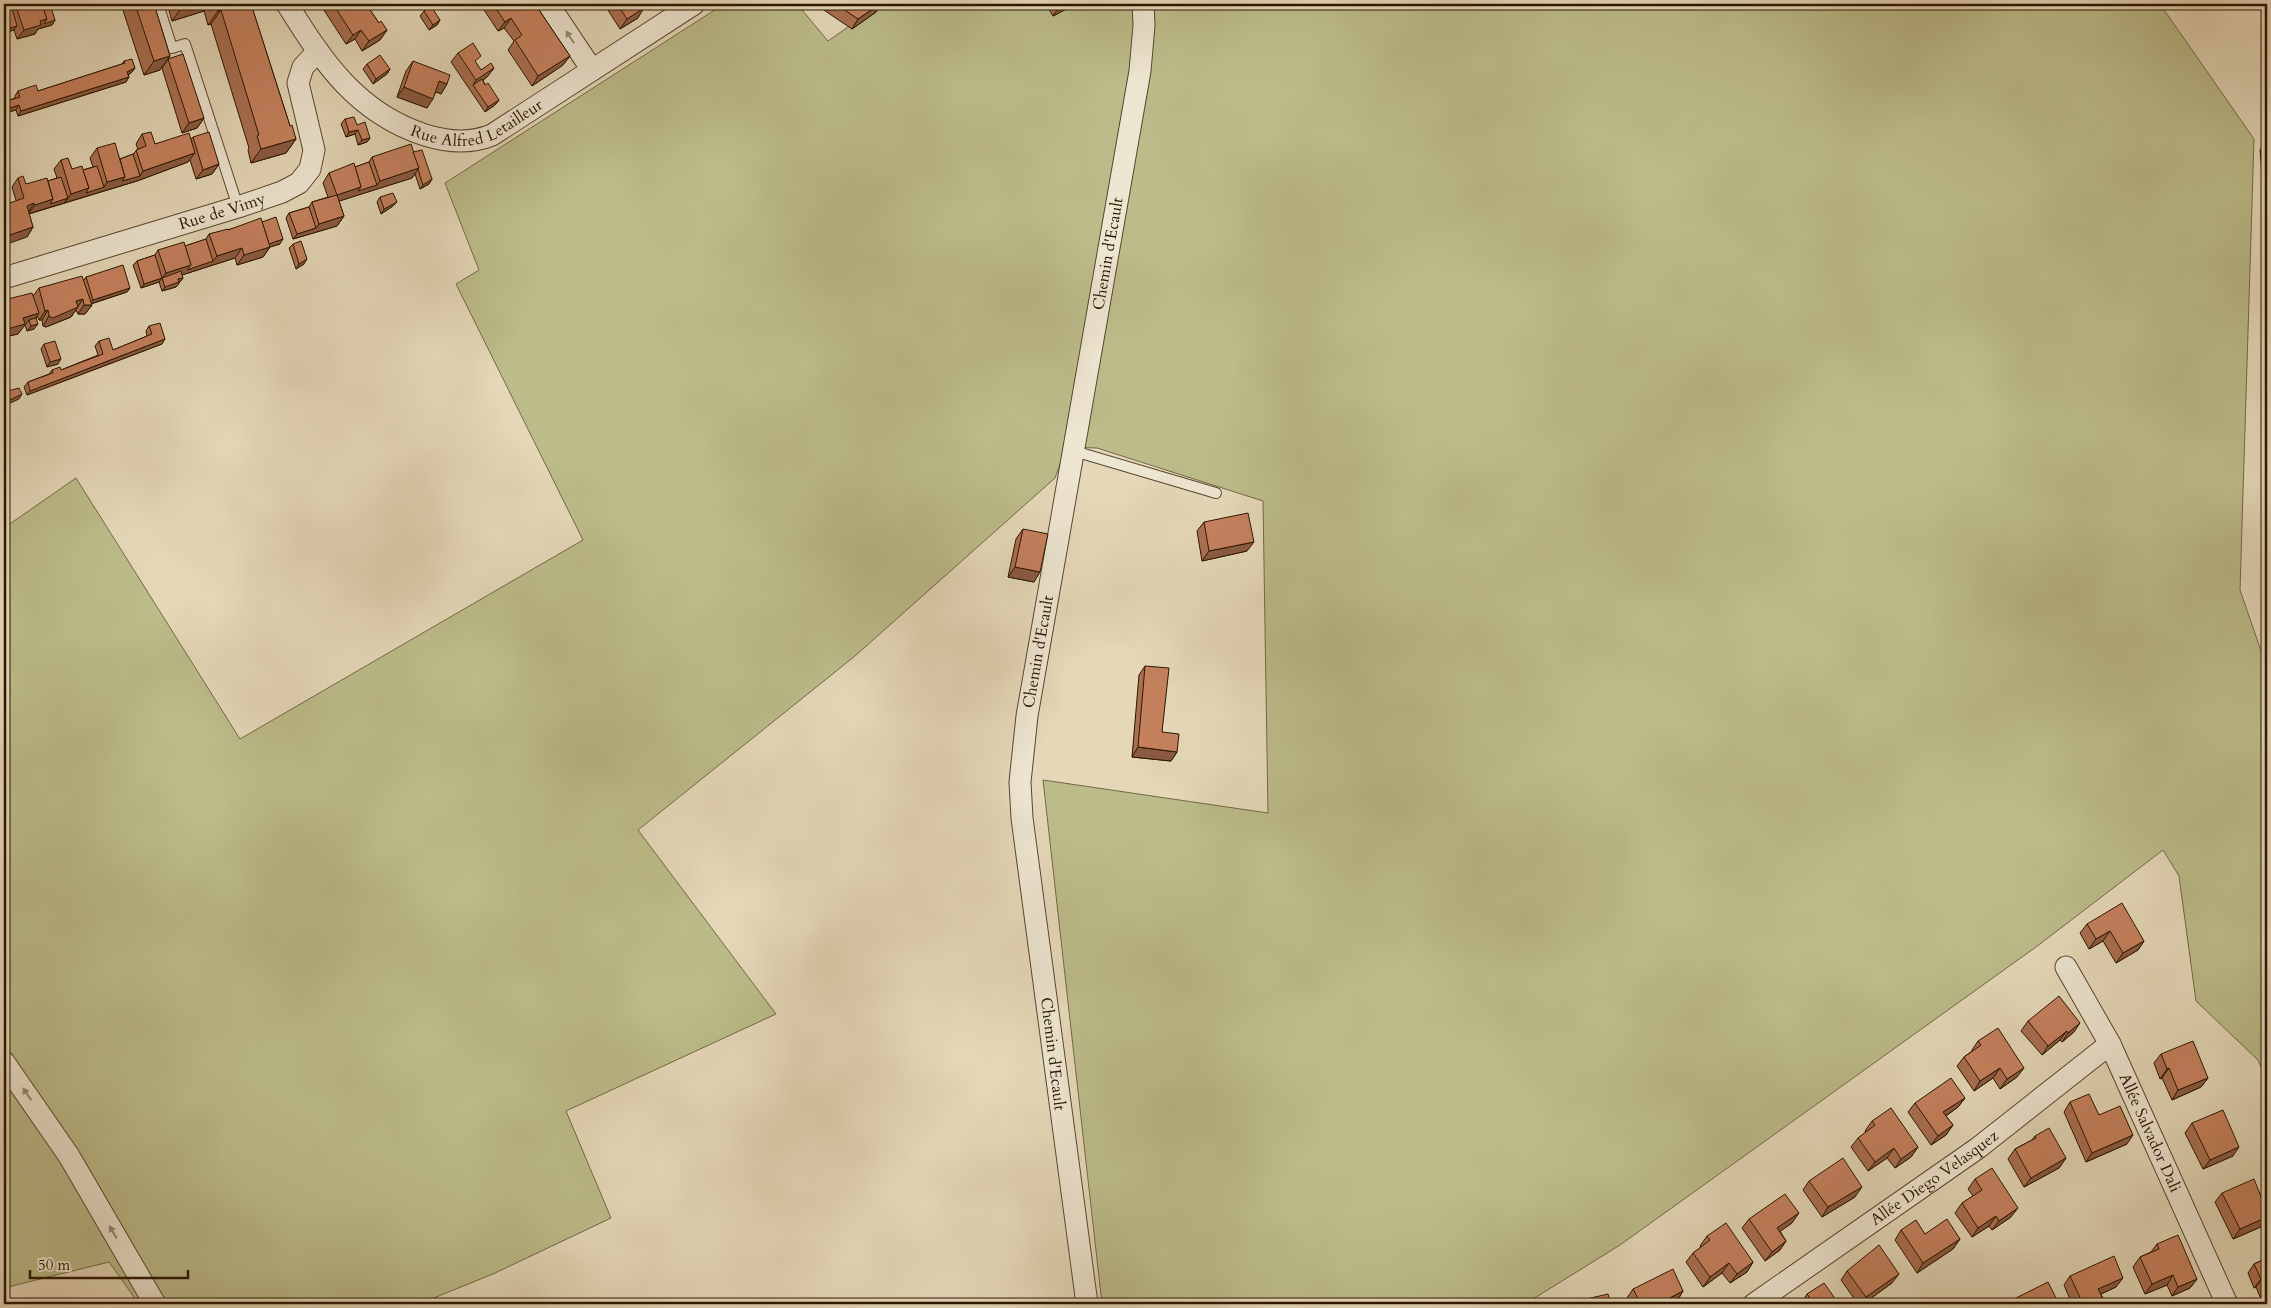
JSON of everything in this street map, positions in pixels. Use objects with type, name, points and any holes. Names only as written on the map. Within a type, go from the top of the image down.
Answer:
[{"type":"street","name":"Rue Alfred Letailleur","points":[[287,4],[318,51],[352,93],[382,116],[407,129],[431,137],[459,141],[476,140],[492,135],[694,4]]},
{"type":"street","points":[[548,4],[592,70]]},
{"type":"street","name":"Chemin d'Ecault","points":[[1087,1304],[1022,818],[1020,782],[1025,726],[1140,71],[1144,25],[1143,4]]},
{"type":"street","name":"Rue de Vimy","points":[[4,278],[238,207],[291,188],[299,183],[310,169],[313,159],[314,141],[298,83],[303,66],[318,51]]},
{"type":"street","name":"Allée Salvador Dali","points":[[2066,967],[2110,1044],[2227,1304]]},
{"type":"street","name":"Allée Diego Velasquez","points":[[1754,1304],[1978,1148],[2110,1044]]},
{"type":"street","points":[[4,1062],[69,1156],[154,1304]]},
{"type":"lane","points":[[158,4],[172,48],[185,44],[238,207]]},
{"type":"lane","points":[[1074,451],[1216,493]]},
{"type":"green space","points":[[724,4],[797,4],[828,41],[881,4],[2160,4],[2254,139],[2240,590],[2267,668],[2267,1081],[2258,1060],[2196,1001],[2179,876],[2163,850],[2036,947],[1620,1245],[1525,1304],[1102,1304],[1043,780],[1268,813],[1263,501],[1097,448],[1066,447],[1055,478],[855,656],[638,830],[776,1014],[566,1111],[611,1218],[493,1274],[419,1304],[139,1304],[109,1262],[4,1288],[4,528],[76,478],[240,739],[583,540],[456,284],[479,270],[445,183]]},
{"type":"building","points":[[11,4],[17,26],[4,30],[4,5]]},
{"type":"building","points":[[15,4],[42,4],[47,19],[40,21],[41,25],[24,30]]},
{"type":"building","points":[[42,4],[50,4],[55,20],[44,24],[47,19]]},
{"type":"building","points":[[135,4],[154,4],[170,56],[154,61]]},
{"type":"building","points":[[181,4],[193,4],[182,7]]},
{"type":"building","points":[[216,4],[251,4],[290,126],[292,125],[296,139],[261,149],[257,136],[259,135],[221,10],[218,11]]},
{"type":"building","points":[[333,4],[366,4],[379,23],[381,21],[387,30],[369,41],[361,30],[353,35]]},
{"type":"building","points":[[493,4],[535,4],[570,56],[538,76],[515,40],[522,35],[511,18],[505,22]]},
{"type":"building","points":[[617,4],[641,4],[644,8],[627,19]]},
{"type":"building","points":[[836,4],[880,4],[858,19]]},
{"type":"building","points":[[431,6],[440,20],[433,25],[424,11]]},
{"type":"building","points":[[473,43],[481,56],[475,61],[481,70],[491,63],[494,68],[476,80],[458,53]]},
{"type":"building","points":[[183,54],[204,118],[189,123],[168,59]]},
{"type":"building","points":[[380,55],[390,69],[376,79],[367,64]]},
{"type":"building","points":[[132,59],[135,68],[127,72],[129,77],[21,111],[19,105],[4,110],[4,102],[20,97],[18,91],[36,85],[38,91],[125,63],[124,61]]},
{"type":"building","points":[[413,61],[450,75],[447,84],[439,81],[433,99],[404,87]]},
{"type":"building","points":[[482,79],[485,85],[488,83],[499,100],[488,107],[473,85]]},
{"type":"building","points":[[354,117],[357,125],[365,122],[370,138],[362,140],[358,130],[349,132],[345,119]]},
{"type":"building","points":[[151,132],[155,144],[189,133],[195,153],[143,171],[136,150],[146,146],[142,134]]},
{"type":"building","points":[[209,132],[219,164],[203,170],[193,137]]},
{"type":"building","points":[[115,143],[125,177],[107,182],[97,148]]},
{"type":"building","points":[[411,144],[419,168],[380,181],[372,157]]},
{"type":"building","points":[[2264,145],[2267,145],[2267,186]]},
{"type":"building","points":[[422,150],[432,179],[423,185],[413,152]]},
{"type":"building","points":[[133,154],[140,176],[122,181],[125,177],[120,159]]},
{"type":"building","points":[[68,158],[72,169],[82,166],[89,188],[71,194],[61,160]]},
{"type":"building","points":[[369,162],[377,185],[358,191],[361,187],[355,167]]},
{"type":"building","points":[[354,163],[361,187],[337,195],[329,173]]},
{"type":"building","points":[[97,166],[104,187],[86,193],[89,188],[83,170]]},
{"type":"building","points":[[23,176],[26,184],[47,178],[53,199],[27,206],[33,227],[4,237],[4,205],[24,198],[18,178]]},
{"type":"building","points":[[61,177],[68,198],[50,204],[53,199],[48,181]]},
{"type":"building","points":[[393,193],[397,202],[384,209],[380,197]]},
{"type":"building","points":[[337,195],[344,216],[319,224],[312,202]]},
{"type":"building","points":[[309,207],[316,228],[297,234],[289,213]]},
{"type":"building","points":[[276,217],[283,239],[269,244],[262,222]]},
{"type":"building","points":[[261,218],[270,247],[244,255],[242,248],[217,256],[209,234],[228,230]]},
{"type":"building","points":[[206,239],[213,261],[187,270],[191,265],[185,246]]},
{"type":"building","points":[[301,241],[307,259],[299,264],[293,244]]},
{"type":"building","points":[[184,242],[191,265],[166,273],[158,250]]},
{"type":"building","points":[[155,255],[162,278],[144,284],[137,261]]},
{"type":"building","points":[[123,265],[130,288],[93,300],[86,277]]},
{"type":"building","points":[[181,271],[183,278],[178,279],[179,282],[165,287],[162,278]]},
{"type":"building","points":[[82,276],[92,305],[84,305],[83,299],[76,301],[78,307],[53,318],[49,316],[48,310],[45,311],[39,288]]},
{"type":"building","points":[[32,293],[39,313],[23,318],[25,324],[4,330],[4,300]]},
{"type":"building","points":[[36,318],[38,324],[31,326],[29,320]]},
{"type":"building","points":[[160,323],[165,339],[30,391],[28,382],[53,373],[52,370],[60,367],[61,370],[103,354],[99,341],[109,338],[113,350],[152,334],[149,326]]},
{"type":"building","points":[[55,341],[61,359],[50,362],[44,344]]},
{"type":"building","points":[[19,388],[22,394],[4,403],[4,392]]},
{"type":"building","points":[[1248,513],[1254,542],[1209,551],[1204,522]]},
{"type":"building","points":[[1023,529],[1048,534],[1040,572],[1015,567]]},
{"type":"building","points":[[1145,666],[1169,668],[1162,732],[1179,734],[1177,752],[1138,747]]},
{"type":"building","points":[[2122,903],[2144,941],[2123,953],[2110,931],[2096,939],[2087,924]]},
{"type":"building","points":[[2059,996],[2080,1023],[2048,1046],[2028,1021]]},
{"type":"building","points":[[1998,1028],[2024,1068],[2007,1079],[2000,1068],[1980,1081],[1964,1057],[1981,1045],[1978,1041]]},
{"type":"building","points":[[2193,1041],[2208,1078],[2178,1090],[2161,1054]]},
{"type":"building","points":[[1951,1078],[1965,1098],[1943,1112],[1953,1125],[1938,1136],[1915,1103]]},
{"type":"building","points":[[2089,1094],[2099,1115],[2120,1106],[2133,1135],[2092,1153],[2070,1102]]},
{"type":"building","points":[[1891,1108],[1918,1147],[1901,1159],[1894,1148],[1875,1162],[1858,1138],[1875,1125],[1872,1121]]},
{"type":"building","points":[[2223,1110],[2239,1147],[2210,1160],[2192,1123]]},
{"type":"building","points":[[2049,1128],[2066,1158],[2031,1178],[2015,1149],[2036,1138],[2035,1136]]},
{"type":"building","points":[[1843,1158],[1862,1187],[1828,1207],[1809,1181]]},
{"type":"building","points":[[1992,1168],[2018,1208],[1999,1221],[1996,1216],[1978,1228],[1962,1203],[1982,1190],[1975,1179]]},
{"type":"building","points":[[2254,1179],[2267,1212],[2267,1217],[2240,1229],[2222,1193]]},
{"type":"building","points":[[1785,1194],[1799,1213],[1777,1228],[1786,1241],[1772,1252],[1749,1219]]},
{"type":"building","points":[[1947,1219],[1960,1239],[1923,1263],[1901,1230],[1916,1220],[1925,1234]]},
{"type":"building","points":[[1726,1223],[1753,1262],[1737,1274],[1729,1263],[1710,1277],[1693,1253],[1710,1240],[1707,1236]]},
{"type":"building","points":[[2178,1235],[2197,1279],[2178,1287],[2173,1275],[2152,1284],[2140,1257],[2159,1249],[2157,1244]]},
{"type":"building","points":[[1879,1245],[1899,1274],[1866,1297],[1847,1271]]},
{"type":"building","points":[[2114,1256],[2123,1278],[2098,1289],[2105,1303],[2083,1304],[2070,1276]]},
{"type":"building","points":[[2267,1258],[2267,1289],[2263,1278],[2261,1279],[2254,1264]]},
{"type":"building","points":[[1673,1269],[1683,1291],[1661,1304],[1641,1304],[1633,1289]]},
{"type":"building","points":[[2048,1282],[2059,1304],[2014,1304],[2012,1300]]},
{"type":"building","points":[[1824,1283],[1839,1304],[1814,1304],[1807,1294]]},
{"type":"building","points":[[1608,1294],[1611,1304],[1569,1304],[1569,1303]]}]
